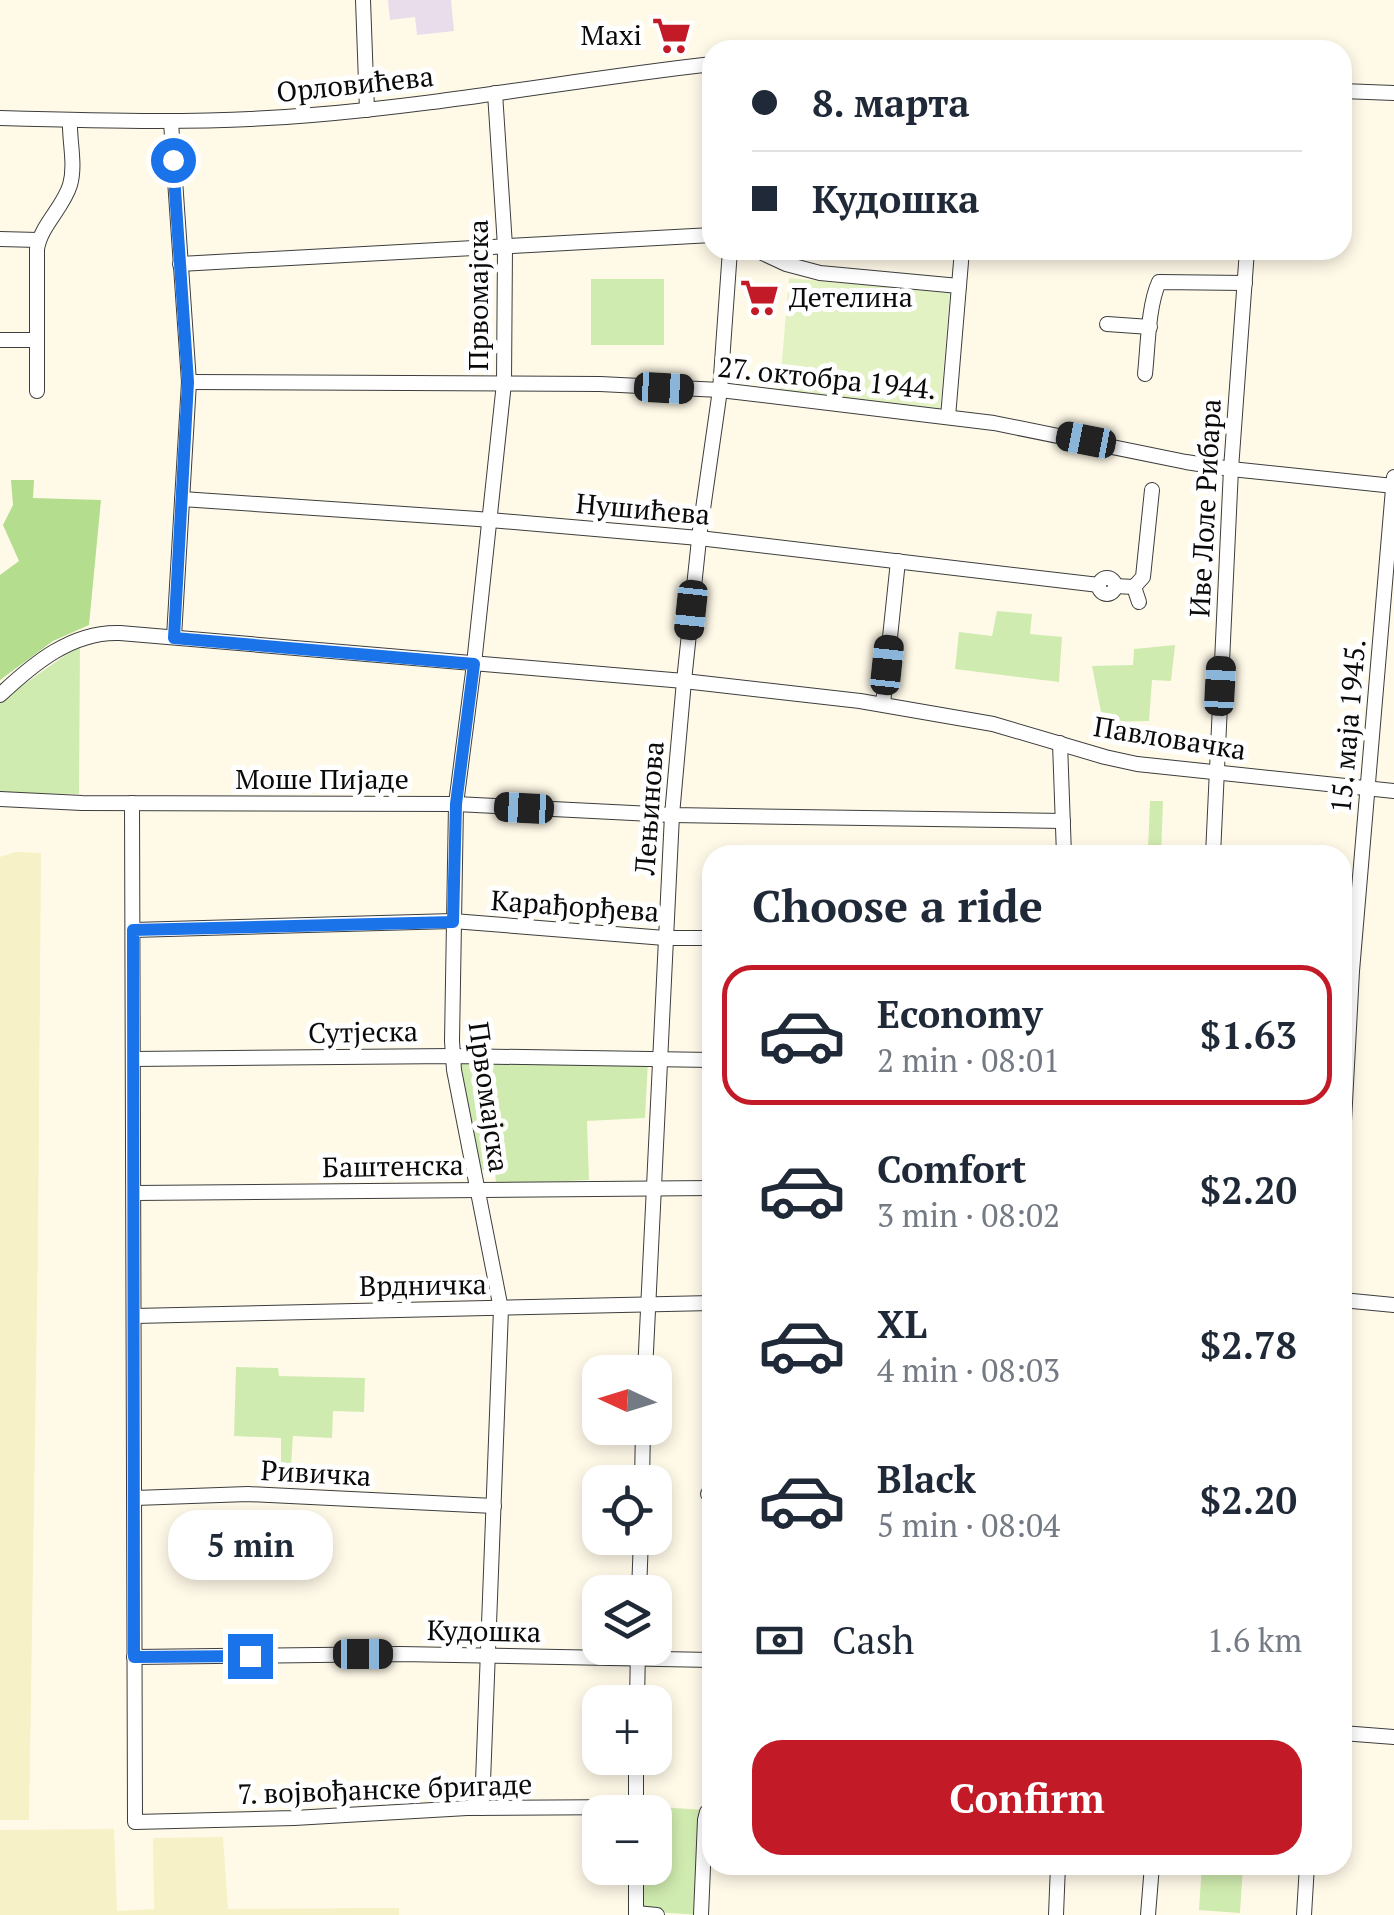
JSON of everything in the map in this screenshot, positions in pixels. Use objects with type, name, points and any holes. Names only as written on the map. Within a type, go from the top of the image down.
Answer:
[{"type":"street","points":[[362,0],[368,110]]},
{"type":"street","name":"Орловићева","points":[[0,118],[170,122],[270,118],[368,110],[702,65]]},
{"type":"street","points":[[1352,91],[1394,93]]},
{"type":"street","name":"Првомајска","points":[[482,1808],[501,1309],[452,1056],[453,922],[456,804],[504,383],[505,246],[495,93]]},
{"type":"street","points":[[37,390],[38,240],[70,185],[70,120]]},
{"type":"street","points":[[170,122],[188,382],[174,638]]},
{"type":"street","points":[[180,264],[702,236]]},
{"type":"street","points":[[0,239],[38,240]]},
{"type":"street","name":"Лењинова","points":[[646,1355],[672,815],[699,538],[720,390],[729,260]]},
{"type":"street","points":[[777,260],[820,274],[959,286]]},
{"type":"street","points":[[948,417],[961,260]]},
{"type":"street","name":"Иве Лоле Рибара","points":[[1213,845],[1230,469],[1246,260]]},
{"type":"street","points":[[1145,374],[1159,282],[1245,283]]},
{"type":"street","points":[[1107,324],[1150,327]]},
{"type":"street","points":[[0,340],[36,340]]},
{"type":"street","name":"27. октобра 1944.","points":[[188,382],[504,383],[720,390],[1033,430],[1230,469],[1394,486]]},
{"type":"street","name":"15. маја 1945.","points":[[1352,971],[1394,477]]},
{"type":"street","points":[[1139,602],[1134,587],[1142,578],[1152,490]]},
{"type":"street","name":"Нушићева","points":[[182,499],[699,538],[1134,587]]},
{"type":"street","points":[[883,704],[898,561]]},
{"type":"street","name":"Павловачка","points":[[0,695],[39,662],[82,638],[110,632],[684,681],[883,704],[993,724],[1122,761],[1394,791]]},
{"type":"street","points":[[1060,743],[1064,845]]},
{"type":"street","name":"Моше Пијаде","points":[[0,799],[456,804],[672,815],[1063,821]]},
{"type":"street","points":[[132,803],[134,1657]]},
{"type":"street","name":"Карађорђева","points":[[133,930],[453,922],[702,938]]},
{"type":"street","name":"Сутјеска","points":[[133,1059],[452,1056],[702,1060]]},
{"type":"street","name":"Баштенска","points":[[134,1193],[702,1188]]},
{"type":"street","points":[[1352,1301],[1394,1305]]},
{"type":"street","name":"Врдничка","points":[[134,1316],[702,1303]]},
{"type":"street","name":"Ривичка","points":[[135,1498],[248,1494],[494,1506]]},
{"type":"street","name":"Кудошка","points":[[134,1657],[582,1654]]},
{"type":"street","name":"Кудошка","points":[[672,1656],[702,1659]]},
{"type":"street","name":"7. војвођанске бригаде","points":[[134,1657],[135,1822],[482,1808],[582,1809]]},
{"type":"street","points":[[1352,1734],[1394,1738]]},
{"type":"street","points":[[701,1915],[702,1875]]},
{"type":"street","points":[[1056,1915],[1058,1875]]},
{"type":"street","points":[[1148,1915],[1151,1875]]},
{"type":"street","points":[[1304,1915],[1306,1875]]},
{"type":"street","points":[[636,1885],[636,1914],[657,1915]]},
{"type":"shaded area","points":[[388,0],[451,0],[454,31],[417,35],[415,17],[390,20]]},
{"type":"shaded area","points":[[15,852],[41,853],[38,1244],[29,1820],[0,1820],[0,857]]},
{"type":"shaded area","points":[[114,1829],[117,1911],[154,1909],[153,1838],[223,1837],[228,1909],[399,1908],[399,1915],[0,1915],[0,1830]]},
{"type":"green space","points":[[789,278],[950,293],[940,410],[779,395]]},
{"type":"green space","points":[[591,279],[664,279],[664,345],[591,345]]},
{"type":"green space","points":[[11,480],[34,480],[33,498],[101,500],[89,625],[53,641],[0,680],[0,575],[19,561],[3,525],[13,505]]},
{"type":"green space","points":[[997,611],[1032,614],[1030,634],[1062,637],[1059,682],[955,669],[959,632],[992,636]]},
{"type":"green space","points":[[80,645],[79,794],[0,793],[0,701]]},
{"type":"green space","points":[[1175,645],[1171,681],[1152,680],[1149,721],[1103,722],[1092,666],[1133,665],[1134,649]]},
{"type":"green space","points":[[1150,801],[1163,801],[1161,845],[1148,845]]},
{"type":"green space","points":[[648,1061],[645,1118],[587,1121],[589,1180],[496,1184],[495,1170],[476,1170],[457,1063]]},
{"type":"green space","points":[[236,1367],[278,1368],[279,1376],[365,1378],[364,1412],[333,1411],[332,1438],[293,1436],[291,1466],[281,1466],[281,1438],[234,1436]]},
{"type":"green space","points":[[672,1808],[702,1810],[700,1915],[641,1911],[642,1885],[672,1885]]},
{"type":"green space","points":[[1201,1875],[1242,1875],[1240,1913],[1199,1910]]},
{"type":"place","name":"Maxi","points":[[672,35]]},
{"type":"place","name":"Детелина","points":[[759,297]]},
{"type":"route","points":[[173,160],[188,382],[174,638],[474,664],[456,804],[453,922],[133,930],[134,1657],[250,1656]]}]
